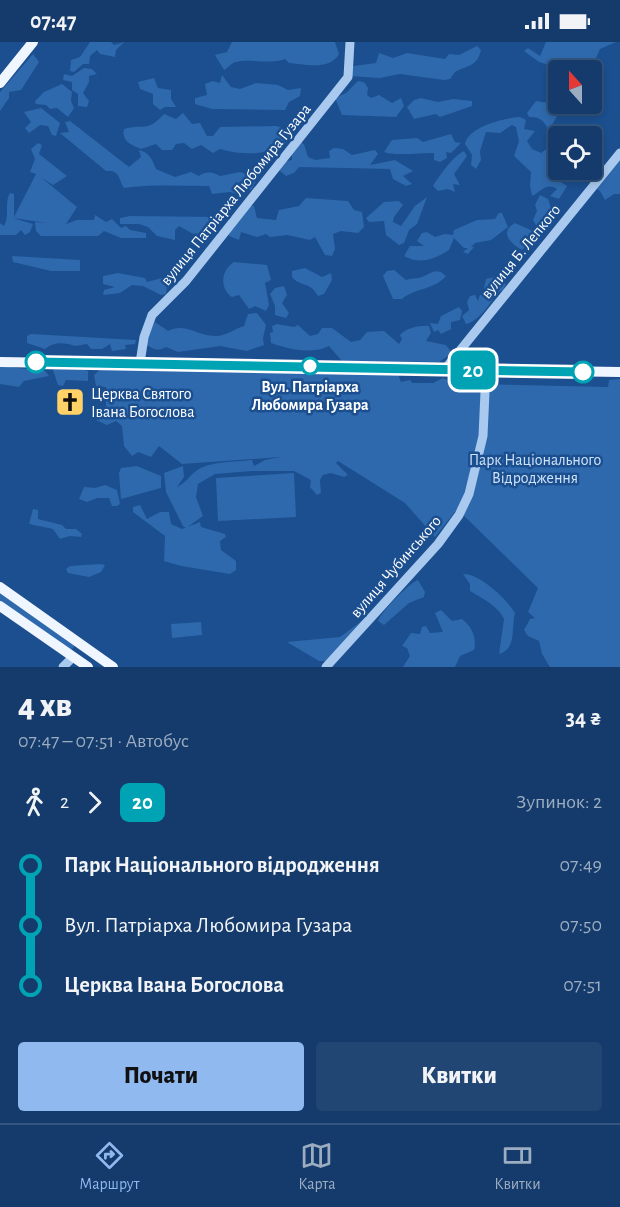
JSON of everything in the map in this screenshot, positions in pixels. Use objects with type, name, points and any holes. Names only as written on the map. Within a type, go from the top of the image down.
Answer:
[{"type":"main road","points":[[0,83],[33,42]]},
{"type":"main road","points":[[0,362],[620,372]]},
{"type":"main road","points":[[0,587],[113,667]]},
{"type":"main road","points":[[0,606],[88,667]]},
{"type":"main road","points":[[74,657],[83,646]]},
{"type":"street","name":"вулиця Патріарха Любомира Гузара","points":[[140,363],[144,337],[152,315],[186,281],[343,85],[348,77],[350,42]]},
{"type":"street","name":"вулиця Б. Лепкого","points":[[445,369],[620,153]]},
{"type":"street","name":"вулиця Чубинського","points":[[326,667],[438,544],[459,515],[469,494],[483,436],[486,370]]},
{"type":"street","points":[[63,667],[74,657]]},
{"type":"green space","points":[[90,42],[111,42],[114,45],[124,42],[116,50],[115,57],[100,54],[97,50],[90,56],[89,64],[83,64],[74,72],[70,71],[71,60],[80,57]]},
{"type":"green space","points":[[232,42],[335,42],[339,54],[330,63],[323,65],[289,63],[285,59],[241,61],[232,63],[224,70],[215,55],[227,52]]},
{"type":"green space","points":[[546,42],[616,42],[600,49],[596,58],[592,60],[576,58],[548,60],[548,65],[539,62],[524,51],[528,48],[540,56]]},
{"type":"green space","points":[[477,46],[481,50],[477,60],[455,72],[450,79],[444,80],[400,74],[380,78],[350,76],[347,67],[376,63],[379,53],[393,58],[407,53],[445,59],[449,54],[459,55]]},
{"type":"green space","points":[[33,54],[39,62],[21,90],[9,92],[9,98],[0,111],[0,92]]},
{"type":"green space","points":[[84,68],[92,69],[97,74],[89,76],[89,82],[83,93],[89,101],[87,107],[78,106],[78,94],[72,90],[72,82],[63,80],[64,74],[72,76]]},
{"type":"green space","points":[[222,75],[231,87],[240,89],[256,83],[278,85],[288,90],[301,88],[300,96],[289,102],[285,110],[212,109],[195,104],[195,98],[207,95],[205,84],[213,81],[220,83]]},
{"type":"green space","points":[[154,78],[158,88],[171,90],[171,99],[176,107],[165,107],[160,110],[153,104],[153,94],[140,89],[138,82]]},
{"type":"green space","points":[[358,81],[364,82],[368,88],[367,95],[371,98],[379,95],[392,103],[401,98],[404,106],[396,117],[342,115],[335,98],[346,93]]},
{"type":"green space","points":[[62,84],[72,92],[71,101],[74,108],[68,117],[57,108],[50,109],[46,105],[36,104],[35,101],[44,92]]},
{"type":"green space","points":[[421,98],[438,102],[453,99],[472,101],[472,106],[440,117],[436,114],[414,119],[407,107],[414,100]]},
{"type":"green space","points":[[536,101],[548,103],[548,114],[557,114],[557,116],[553,126],[548,126],[548,129],[543,121],[529,117],[527,113]]},
{"type":"green space","points":[[41,108],[60,123],[56,136],[52,135],[48,126],[40,125],[29,133],[25,128],[31,122],[24,112]]},
{"type":"green space","points":[[183,113],[192,124],[200,123],[207,136],[213,136],[220,127],[277,126],[291,132],[292,138],[276,148],[258,153],[238,153],[220,149],[213,153],[201,145],[192,149],[184,143],[176,144],[172,150],[162,150],[156,144],[141,149],[125,140],[124,129],[149,126],[164,114],[176,119]]},
{"type":"green space","points":[[520,117],[526,120],[524,129],[535,131],[527,141],[532,149],[541,153],[548,150],[548,180],[559,180],[567,186],[559,199],[550,196],[557,189],[553,187],[544,188],[532,196],[531,172],[514,156],[519,141],[516,127],[512,125],[500,133],[486,132],[480,151],[481,160],[476,169],[471,165],[472,155],[465,144],[468,138],[480,128],[505,119]]},
{"type":"green space","points":[[70,121],[129,167],[141,157],[139,150],[150,157],[156,169],[175,177],[191,172],[199,176],[204,173],[220,176],[240,172],[246,174],[253,168],[259,168],[260,172],[252,189],[239,195],[230,192],[212,194],[209,186],[124,188],[116,173],[106,171],[60,133],[69,132],[65,122]]},
{"type":"green space","points":[[451,134],[455,142],[461,143],[451,153],[446,152],[447,158],[440,162],[434,160],[434,153],[384,152],[392,140],[417,138],[423,142]]},
{"type":"green space","points":[[297,141],[304,144],[308,157],[315,160],[330,158],[329,151],[334,148],[343,149],[352,155],[375,150],[378,154],[370,165],[395,160],[413,171],[403,176],[412,184],[406,186],[393,179],[390,169],[299,167],[294,173],[286,176],[279,170],[287,161],[292,160],[292,148]]},
{"type":"green space","points":[[38,143],[42,145],[39,154],[67,176],[53,185],[42,178],[77,207],[66,224],[77,220],[94,220],[95,215],[106,222],[112,219],[121,228],[126,226],[130,230],[146,233],[146,238],[121,238],[104,231],[98,236],[41,236],[36,231],[35,222],[47,223],[13,218],[33,224],[30,232],[25,235],[21,230],[16,235],[0,235],[0,223],[4,226],[7,218],[7,201],[10,193],[14,194],[14,217],[36,174],[30,172],[35,159],[31,149]]},
{"type":"green space","points":[[464,151],[467,156],[454,174],[460,185],[453,184],[455,192],[448,189],[438,191],[433,186],[451,162]]},
{"type":"green space","points":[[620,155],[620,194],[614,194],[605,200],[600,191],[594,187]]},
{"type":"green space","points":[[540,195],[548,199],[551,208],[543,217],[547,228],[545,230],[539,230],[533,220],[537,211],[535,205]]},
{"type":"green space","points":[[427,197],[417,224],[409,230],[404,243],[399,245],[386,235],[384,221],[369,222],[366,218],[384,202],[399,201],[403,205],[393,222],[401,226],[415,206]]},
{"type":"green space","points":[[306,198],[348,201],[354,210],[362,212],[364,227],[358,233],[341,231],[333,234],[335,249],[332,256],[325,255],[315,237],[310,240],[287,235],[270,237],[266,234],[257,237],[241,232],[239,240],[229,236],[229,232],[246,206],[254,206],[257,218],[276,220],[279,210],[299,206]]},
{"type":"green space","points":[[499,213],[502,213],[508,227],[491,240],[475,243],[468,254],[463,252],[468,248],[464,248],[454,238],[449,250],[433,258],[416,260],[404,256],[410,246],[424,246],[417,241],[422,233],[427,232],[435,237],[445,234],[453,235],[454,230],[477,220],[495,219]]},
{"type":"green space","points":[[130,216],[216,217],[217,221],[207,234],[195,235],[179,226],[175,230],[175,240],[157,236],[148,227],[139,224],[120,224],[120,218]]},
{"type":"green space","points":[[515,223],[535,232],[535,237],[522,250],[510,241],[507,234],[510,226]]},
{"type":"green space","points":[[12,256],[80,260],[80,271],[51,271],[13,262]]},
{"type":"green space","points":[[234,262],[267,265],[271,280],[265,283],[269,305],[266,311],[255,306],[249,309],[239,295],[232,297],[225,289],[224,274]]},
{"type":"green space","points":[[305,268],[322,277],[331,273],[332,280],[324,294],[318,296],[312,288],[292,277],[292,271]]},
{"type":"green space","points":[[394,270],[406,280],[420,278],[437,271],[446,276],[436,284],[402,299],[393,299],[383,276],[387,271]]},
{"type":"green space","points":[[118,273],[145,278],[147,282],[162,278],[167,285],[166,294],[161,295],[143,286],[132,285],[120,293],[103,295],[104,290],[115,287],[103,284],[103,276]]},
{"type":"green space","points":[[495,277],[506,284],[503,290],[495,294],[479,317],[466,324],[462,316],[469,310],[467,302],[470,296],[475,295],[478,301],[480,295],[486,293],[484,288],[486,279]]},
{"type":"green space","points":[[284,286],[287,295],[282,303],[289,313],[286,318],[275,315],[275,306],[270,294],[275,288]]},
{"type":"green space","points":[[459,307],[462,311],[460,320],[451,322],[451,329],[441,334],[438,330],[434,332],[430,323],[438,324],[441,316]]},
{"type":"green space","points":[[257,313],[266,325],[264,345],[247,351],[220,346],[178,352],[166,347],[155,349],[144,343],[155,322],[168,331],[180,328],[210,336],[220,336],[244,326],[248,314]]},
{"type":"green space","points":[[277,324],[294,327],[298,325],[310,336],[318,334],[322,328],[332,328],[351,342],[360,340],[367,332],[384,331],[399,344],[402,339],[400,335],[406,330],[429,326],[431,333],[426,341],[446,345],[452,353],[439,362],[342,361],[329,346],[308,351],[271,343],[272,326]]},
{"type":"green space","points":[[31,334],[136,340],[135,344],[125,345],[126,349],[112,351],[110,344],[102,349],[91,349],[87,344],[75,346],[60,343],[45,349],[27,343],[27,336]]},
{"type":"green space","points":[[0,366],[45,371],[49,376],[24,381],[19,387],[0,384]]},
{"type":"green space","points":[[58,366],[81,368],[88,371],[88,381],[66,380],[63,386],[58,385],[53,370]]},
{"type":"green space","name":"Парк Національного Відродження","points":[[103,367],[391,372],[398,374],[401,382],[410,380],[412,383],[433,383],[443,378],[452,382],[458,380],[479,384],[608,387],[609,380],[620,379],[620,667],[550,667],[542,654],[539,641],[528,636],[524,630],[530,619],[535,618],[528,612],[538,588],[457,509],[435,537],[405,503],[338,461],[336,463],[348,475],[344,477],[331,473],[323,475],[320,480],[321,493],[317,495],[310,487],[311,480],[294,471],[215,474],[198,484],[196,497],[203,516],[186,528],[166,492],[164,473],[183,466],[184,477],[177,487],[196,471],[208,465],[252,460],[254,466],[265,460],[281,457],[182,464],[159,446],[151,457],[138,452],[132,456],[124,446],[122,426],[116,421],[107,425],[96,420],[109,416],[106,415],[106,387],[96,386],[94,375]]},
{"type":"green space","points":[[137,466],[161,476],[161,488],[121,499],[119,473],[121,468]]},
{"type":"green space","points":[[294,473],[296,517],[218,521],[216,478]]},
{"type":"green space","points":[[105,485],[117,490],[120,504],[112,506],[109,498],[97,498],[87,502],[79,499],[84,487],[95,488]]},
{"type":"green space","points":[[140,505],[147,519],[160,512],[169,512],[171,524],[182,529],[200,522],[201,527],[225,534],[226,537],[220,541],[221,550],[236,561],[236,570],[230,574],[164,561],[165,536],[133,512],[133,507]]},
{"type":"green space","points":[[33,509],[38,510],[38,519],[62,525],[66,529],[76,529],[82,534],[81,537],[70,536],[60,539],[53,529],[29,524]]},
{"type":"green space","points":[[105,565],[101,572],[89,577],[68,573],[66,569],[70,566]]},
{"type":"green space","points":[[463,574],[477,578],[492,588],[515,613],[511,643],[509,648],[499,654],[504,619],[494,606],[470,591],[470,584]]},
{"type":"green space","points":[[418,580],[425,592],[424,597],[409,603],[384,625],[378,621],[395,599]]},
{"type":"green space","points":[[0,591],[74,647],[71,650],[0,602]]},
{"type":"green space","points":[[441,610],[452,621],[462,619],[469,625],[474,637],[474,650],[460,656],[455,667],[403,667],[410,656],[407,648],[402,646],[411,633],[420,634],[422,627],[426,626],[430,633],[443,632],[435,613]]},
{"type":"green space","points":[[363,620],[365,625],[331,655],[328,661],[319,661],[287,642],[340,637]]},
{"type":"green space","points":[[201,622],[202,635],[172,638],[171,624]]},
{"type":"bus line","name":"20","points":[[36,362],[583,372]]},
{"type":"place","name":"Вул. Патріарха Любомира Гузара","points":[[310,366]]},
{"type":"place","name":"Церква Святого Івана Богослова","points":[[70,402]]}]
